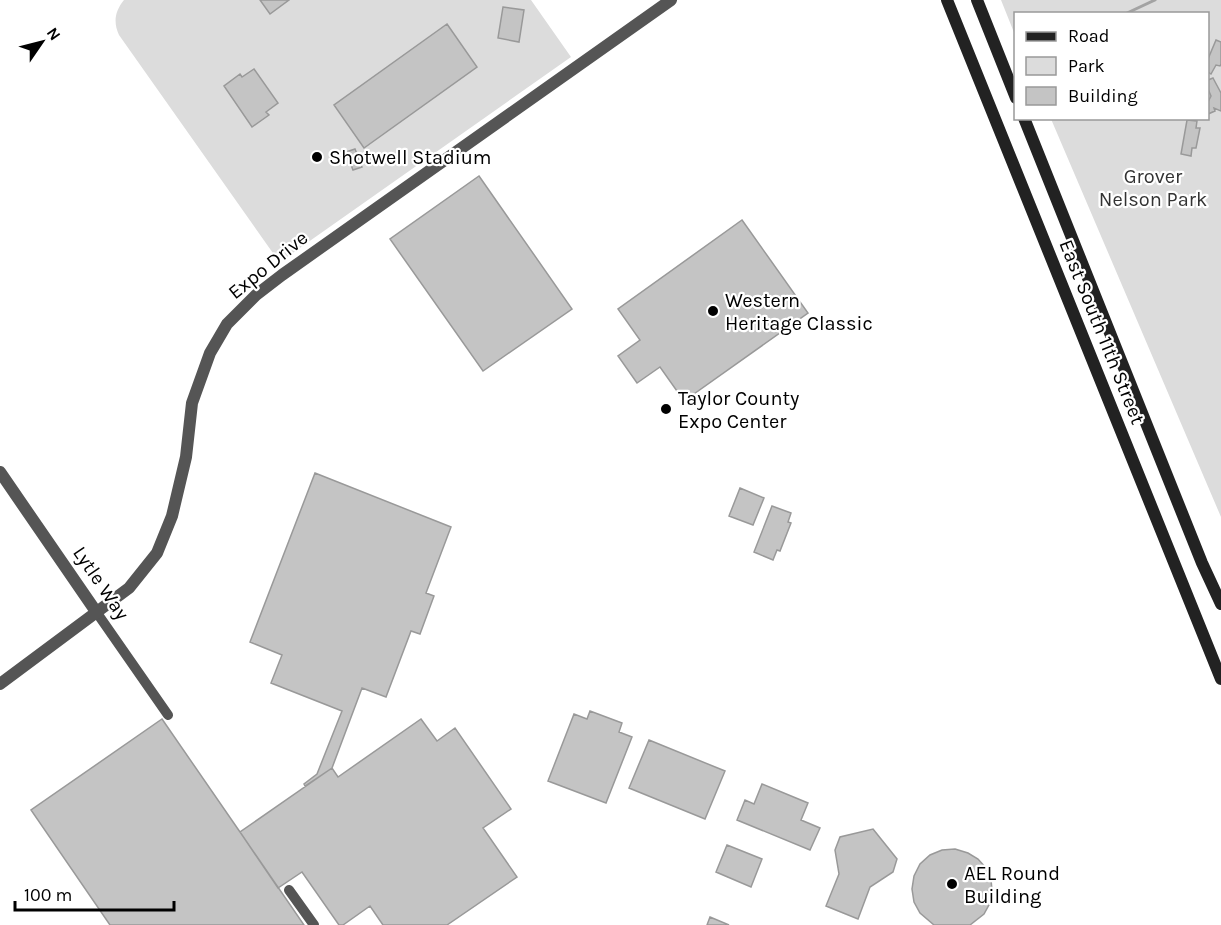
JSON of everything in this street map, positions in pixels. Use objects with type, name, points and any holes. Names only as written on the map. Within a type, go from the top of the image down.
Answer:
[{"type":"main road","name":"East South 11th Street","points":[[947,0],[1221,679]]},
{"type":"main road","points":[[977,0],[1014,93]]},
{"type":"main road","name":"East South 11th Street","points":[[1025,120],[1202,563],[1221,604]]},
{"type":"street","name":"Expo Drive","points":[[0,684],[129,588],[157,553],[172,516],[186,457],[192,404],[210,353],[227,324],[256,295],[282,275],[671,0]]},
{"type":"street","name":"Lytle Way","points":[[0,472],[168,716]]},
{"type":"street","points":[[289,890],[314,925]]},
{"type":"green space","name":"Shotwell Stadium","points":[[124,0],[531,0],[571,57],[287,257],[282,258],[275,256],[119,35],[116,17]]},
{"type":"green space","name":"Grover Nelson Park","points":[[1001,0],[1221,0],[1221,517],[1051,120],[1209,120],[1209,12],[1014,12],[1014,32]]},
{"type":"building","points":[[260,0],[289,0],[270,14]]},
{"type":"building","points":[[503,7],[524,10],[519,42],[498,38]]},
{"type":"building","points":[[447,24],[477,67],[364,148],[334,105]]},
{"type":"building","points":[[1216,40],[1221,42],[1221,64],[1216,65],[1211,74],[1209,73],[1209,57]]},
{"type":"building","points":[[254,69],[278,103],[266,112],[269,115],[252,127],[224,86],[240,74],[242,77]]},
{"type":"building","points":[[1213,78],[1221,93],[1221,111],[1214,108],[1215,111],[1209,114],[1211,96],[1209,80]]},
{"type":"building","points":[[1187,120],[1197,121],[1196,128],[1200,128],[1196,148],[1192,148],[1191,156],[1181,154]]},
{"type":"building","points":[[355,149],[362,167],[353,170],[346,152]]},
{"type":"building","points":[[479,176],[572,309],[483,371],[390,239]]},
{"type":"building","name":"Western Heritage Classic","points":[[742,220],[808,313],[684,401],[660,367],[637,383],[618,356],[640,340],[618,309]]},
{"type":"building","points":[[315,473],[451,527],[426,593],[434,596],[420,634],[411,631],[386,697],[362,688],[332,768],[305,786],[304,784],[317,774],[342,711],[271,683],[282,655],[250,642]]},
{"type":"building","points":[[740,488],[764,498],[753,525],[729,516]]},
{"type":"building","points":[[772,506],[791,513],[788,522],[791,523],[780,551],[777,550],[773,560],[754,552]]},
{"type":"building","points":[[590,711],[622,723],[619,732],[632,737],[606,803],[548,781],[574,714],[587,719]]},
{"type":"building","points":[[162,719],[304,925],[110,925],[31,810]]},
{"type":"building","points":[[421,719],[437,741],[455,728],[511,809],[483,828],[517,877],[447,925],[383,925],[370,906],[343,925],[339,925],[302,872],[278,888],[240,832],[332,768],[338,777]]},
{"type":"building","points":[[649,740],[725,771],[705,819],[629,788]]},
{"type":"building","points":[[762,784],[808,803],[801,820],[820,828],[810,850],[737,820],[745,800],[754,804]]},
{"type":"building","points":[[873,829],[897,859],[893,872],[870,887],[858,919],[826,906],[839,874],[835,850],[840,837]]},
{"type":"building","points":[[727,845],[762,859],[751,887],[716,872]]},
{"type":"building","name":"AEL Round Building","points":[[955,849],[978,859],[986,868],[991,879],[990,903],[984,914],[970,925],[934,925],[920,913],[914,902],[912,889],[914,876],[920,864],[930,855],[942,850]]},
{"type":"building","points":[[710,917],[729,925],[707,925]]},
{"type":"waterway","points":[[1129,12],[1155,0]]},
{"type":"place","name":"Shotwell Stadium","points":[[317,157]]},
{"type":"place","name":"Western Heritage Classic","points":[[713,311]]},
{"type":"place","name":"Taylor County Expo Center","points":[[666,409]]},
{"type":"place","name":"AEL Round Building","points":[[952,884]]}]
